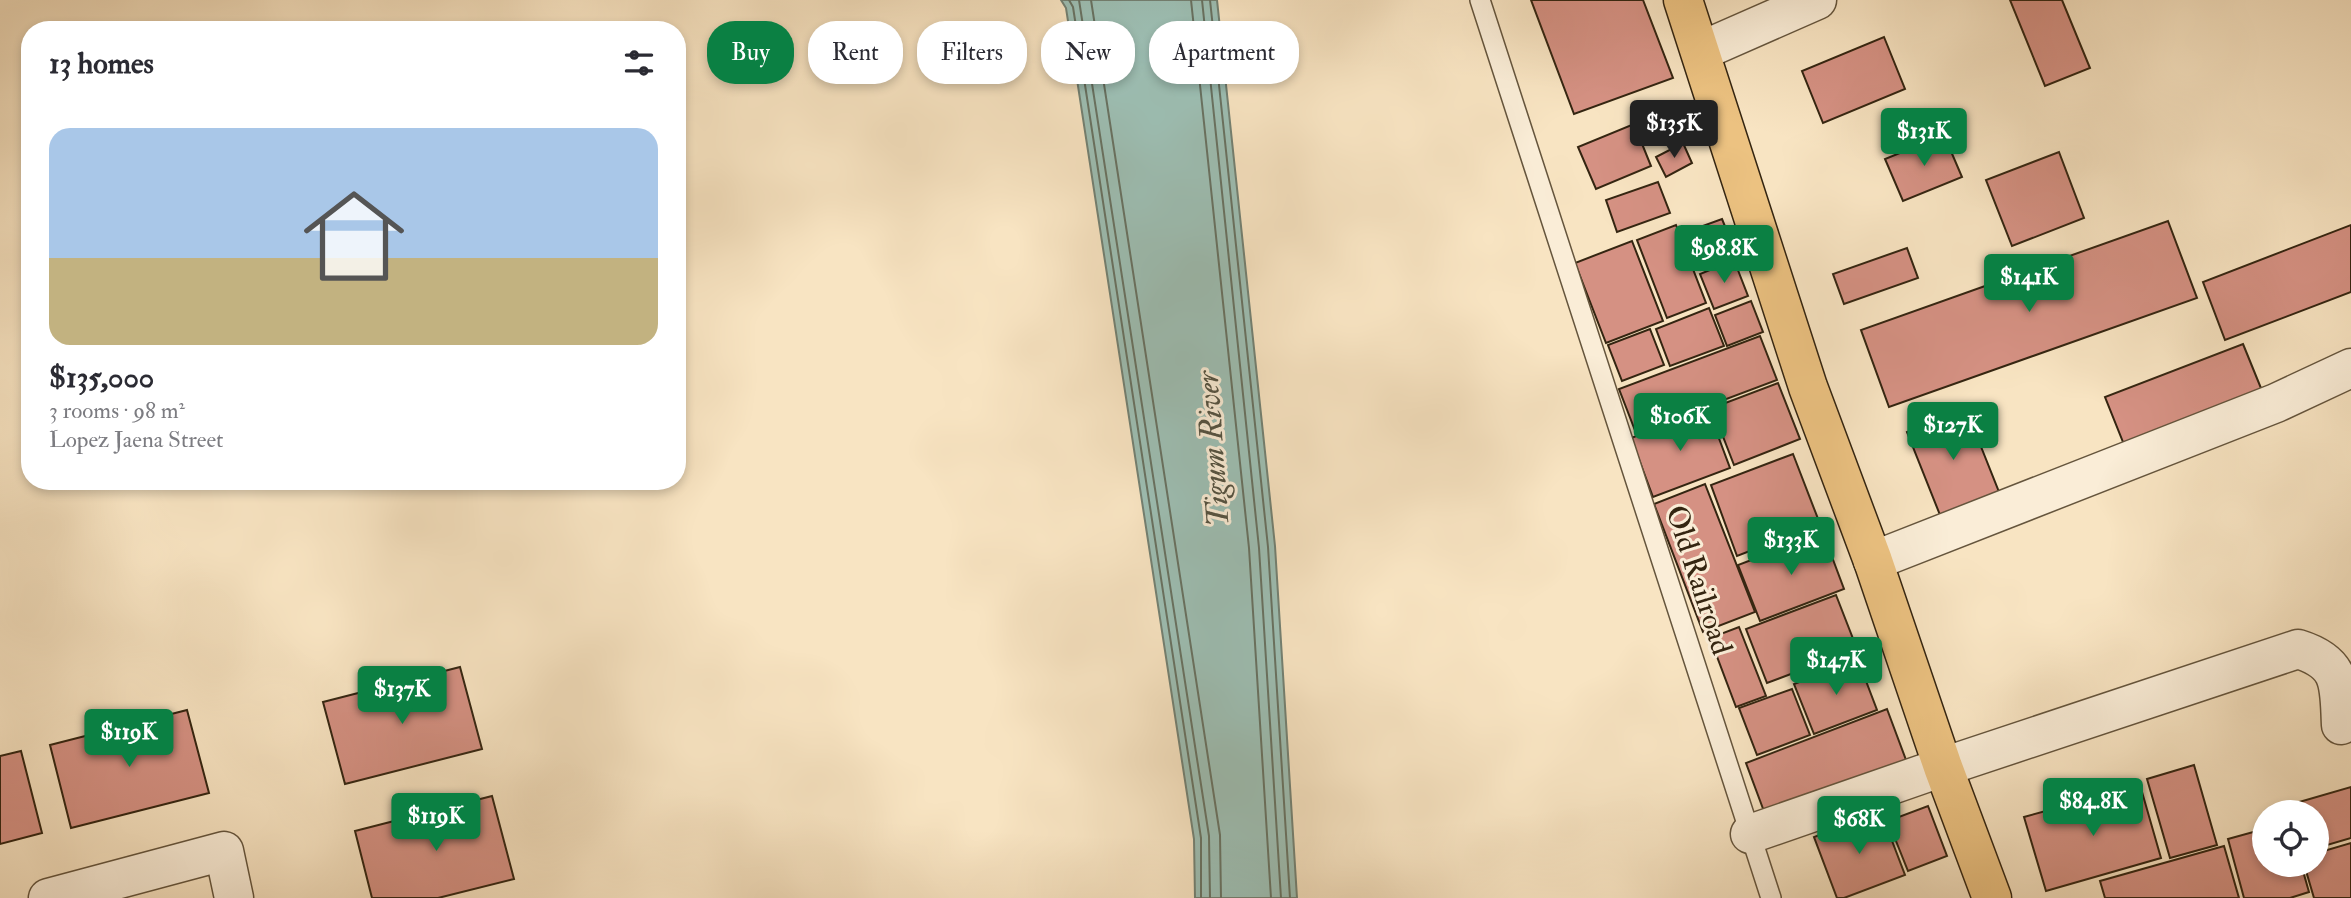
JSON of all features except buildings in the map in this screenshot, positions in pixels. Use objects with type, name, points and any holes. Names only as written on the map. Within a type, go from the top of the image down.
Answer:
[{"type":"main road","points":[[1683,0],[1808,387],[1873,561],[1942,766],[1992,898]]},
{"type":"street","points":[[1700,51],[1817,0]]},
{"type":"street","points":[[1873,561],[2263,408],[2351,368]]},
{"type":"street","points":[[1751,834],[1942,766],[2298,649],[2315,654],[2332,667],[2339,681],[2341,725]]},
{"type":"street","points":[[48,898],[224,851],[234,898]]},
{"type":"lane","name":"Old Railroad","points":[[1480,0],[1771,898]]},
{"type":"water","name":"Tigum River","points":[[1061,0],[1217,0],[1219,21],[1149,21],[1149,84],[1226,84],[1275,546],[1297,898],[1195,898],[1194,839],[1078,84],[1135,84],[1135,21],[1068,21],[1066,8]]}]
